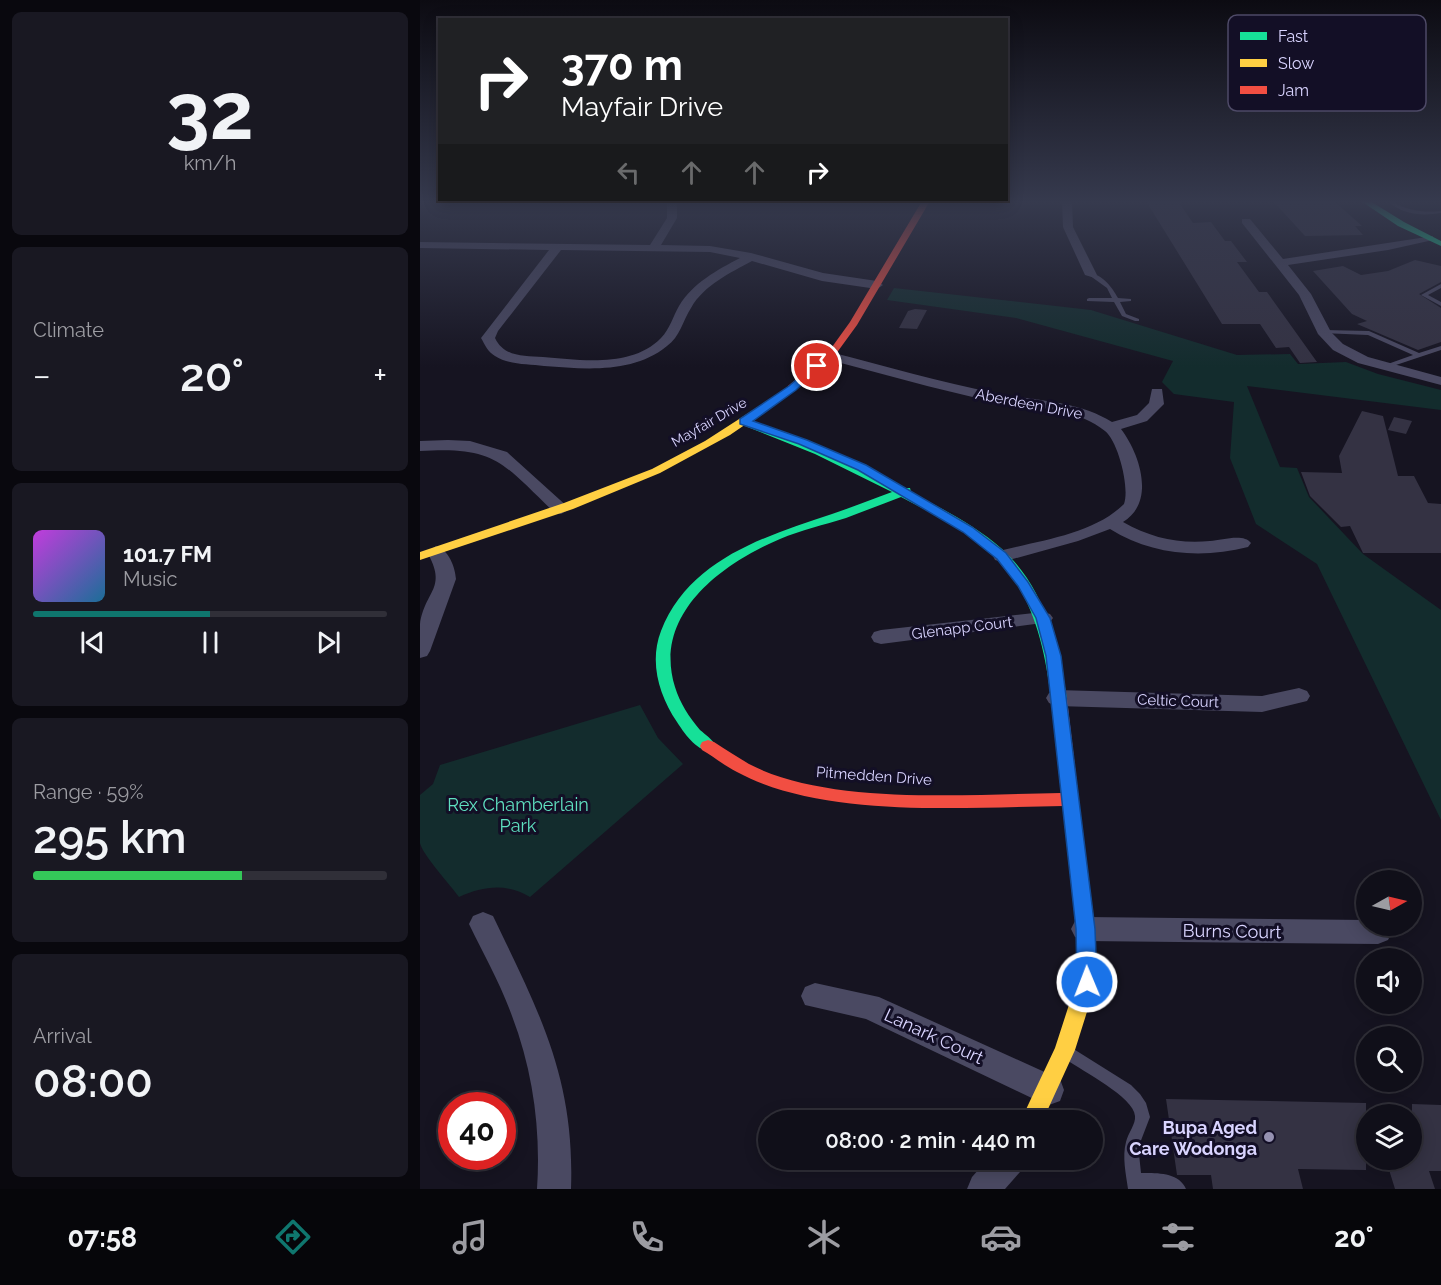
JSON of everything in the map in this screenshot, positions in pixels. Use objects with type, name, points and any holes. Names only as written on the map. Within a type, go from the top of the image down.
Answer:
[{"type":"street","points":[[550,256],[492,330],[488,338],[490,346],[499,354],[522,360],[583,364],[605,364],[642,355],[669,338],[697,291],[710,280],[750,256]]},
{"type":"street","points":[[753,256],[822,277],[878,285]]},
{"type":"street","name":"Mayfair Drive","points":[[428,554],[561,509],[657,470],[744,422],[792,388],[830,356],[894,256]]},
{"type":"street","points":[[1082,256],[1091,275]]},
{"type":"street","points":[[1275,256],[1305,294],[1324,332],[1338,347],[1351,354],[1387,366],[1441,381]]},
{"type":"street","points":[[1280,263],[1324,256]]},
{"type":"street","name":"Aberdeen Drive","points":[[830,356],[1010,401],[1075,410],[1110,427]]},
{"type":"street","points":[[1002,556],[1059,541],[1112,523],[1133,505],[1135,492],[1124,445],[1110,427],[1142,418],[1150,413],[1156,405],[1156,392]]},
{"type":"street","points":[[744,422],[803,442],[862,467],[906,491],[968,530],[1002,556],[1024,585],[1043,618],[1054,656],[1085,929],[1087,982],[1065,1050],[1037,1110]]},
{"type":"street","points":[[420,446],[463,444],[489,449],[514,463],[561,509]]},
{"type":"street","name":"Pitmedden Drive","points":[[906,491],[770,538],[719,567],[699,584],[674,615],[662,649],[662,670],[667,690],[682,721],[707,746],[735,766],[784,784],[843,794],[904,797],[1069,798]]},
{"type":"street","points":[[1112,523],[1134,537],[1153,544],[1211,547],[1242,543]]},
{"type":"street","points":[[420,651],[446,579],[446,568],[428,554]]},
{"type":"street","name":"Glenapp Court","points":[[881,637],[1043,618]]},
{"type":"street","name":"Celtic Court","points":[[1057,698],[1262,704],[1299,696]]},
{"type":"street","points":[[483,924],[519,996],[541,1061],[553,1126],[554,1189]]},
{"type":"street","name":"Burns Court","points":[[1085,929],[1356,933]]},
{"type":"street","name":"Lanark Court","points":[[815,996],[869,1006],[1048,1090]]},
{"type":"street","points":[[984,1189],[1000,1170]]},
{"type":"lane","points":[[1091,275],[1109,287],[1124,315],[1137,320]]},
{"type":"lane","points":[[1441,286],[1424,295],[1441,304]]},
{"type":"lane","points":[[1089,300],[1129,300]]},
{"type":"lane","points":[[1324,332],[1369,333],[1419,355]]},
{"type":"lane","points":[[1387,366],[1441,348]]},
{"type":"lane","points":[[1065,1050],[1086,1067],[1128,1093],[1140,1104],[1142,1120],[1132,1152],[1135,1185],[1164,1181],[1179,1189]]},
{"type":"green space","points":[[894,288],[1091,310],[1237,355],[1290,354],[1298,364],[1346,362],[1378,374],[1441,390],[1441,410],[1247,386],[1280,467],[1297,468],[1309,497],[1363,554],[1441,610],[1441,820],[1317,564],[1256,524],[1230,458],[1234,402],[1174,394],[1162,382],[1173,361],[1016,318],[887,300]]},
{"type":"green space","name":"Rex Chamberlain Park","points":[[640,705],[658,738],[683,764],[530,897],[504,888],[486,888],[459,897],[431,862],[420,843],[420,795],[433,784],[440,765]]},
{"type":"building","points":[[1180,256],[1243,256],[1247,262],[1237,262],[1259,292],[1267,292],[1317,362],[1300,363],[1289,347],[1276,348],[1260,324],[1222,324]]},
{"type":"building","points":[[1415,260],[1441,266],[1441,282],[1419,294],[1441,308],[1441,342],[1418,350],[1357,324],[1367,321],[1352,314],[1313,271],[1343,266],[1361,275],[1388,271]]},
{"type":"building","points":[[927,310],[917,329],[899,328],[908,311]]},
{"type":"building","points":[[1362,411],[1383,416],[1398,476],[1414,476],[1428,503],[1441,504],[1441,553],[1363,553],[1350,526],[1341,527],[1310,496],[1301,472],[1342,473],[1339,456]]},
{"type":"building","points":[[1394,417],[1412,421],[1406,434],[1388,430]]},
{"type":"building","name":"Bupa Aged Care Wodonga","points":[[1166,1099],[1366,1103],[1356,1104],[1356,1170],[1298,1169],[1303,1189],[1213,1189],[1211,1175],[1177,1175]]},
{"type":"building","points":[[1422,1104],[1441,1105],[1441,1171],[1429,1171],[1435,1189],[1395,1189],[1389,1170],[1422,1170]]},
{"type":"traffic: fast","points":[[744,422],[794,441],[868,474],[959,524],[1004,558],[1022,582],[1038,613],[1049,646],[1059,699]]},
{"type":"traffic: fast","points":[[708,746],[690,728],[676,708],[670,696],[664,672],[666,638],[673,617],[685,599],[718,568],[757,545],[782,534],[906,491]]},
{"type":"traffic: slow","points":[[420,556],[568,506],[656,471],[726,433],[792,388]]},
{"type":"traffic: slow","points":[[1037,1110],[1065,1050],[1087,980]]},
{"type":"traffic: jam","points":[[792,388],[830,356],[854,323],[893,256]]},
{"type":"traffic: jam","points":[[1059,699],[1085,929],[1087,980]]},
{"type":"traffic: jam","points":[[708,746],[744,769],[786,784],[832,794],[931,801],[1069,799]]},
{"type":"place","name":"Bupa Aged Care Wodonga","points":[[1269,1137]]},
{"type":"route","points":[[817,366],[792,388],[744,422],[803,442],[862,467],[906,491],[968,530],[1002,556],[1024,585],[1043,618],[1054,656],[1085,929],[1087,982]]}]
